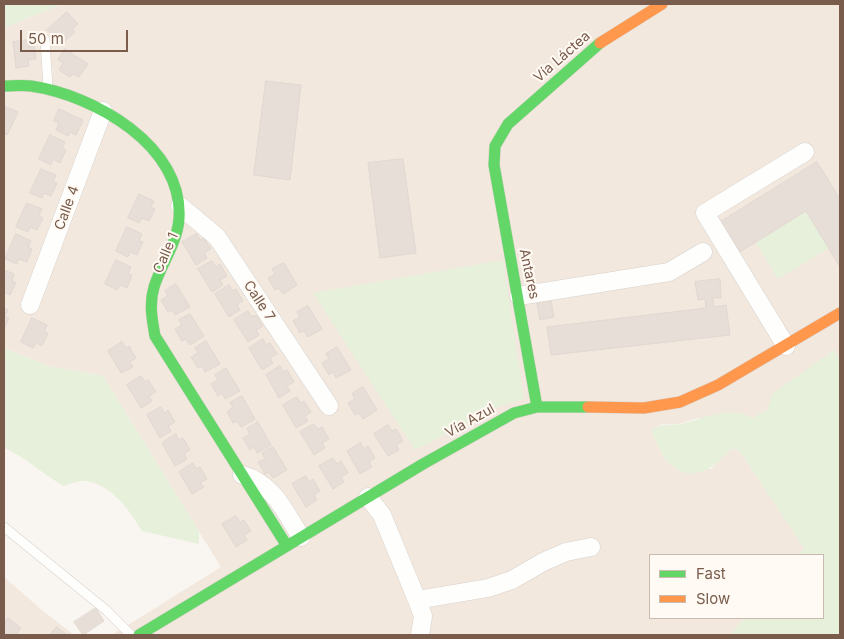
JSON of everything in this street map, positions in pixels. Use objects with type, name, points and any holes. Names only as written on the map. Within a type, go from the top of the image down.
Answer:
[{"type":"street","name":"Vía Láctea","points":[[495,146],[508,124],[593,49],[611,35],[662,4]]},
{"type":"street","name":"Calle 1","points":[[4,86],[30,86],[49,90],[103,111],[132,130],[153,147],[168,169],[180,206],[172,246],[152,288],[150,312],[154,336],[242,475],[257,480],[269,489],[294,542]]},
{"type":"street","name":"Calle 4","points":[[30,305],[103,111]]},
{"type":"street","name":"Antares","points":[[495,146],[494,165],[519,296],[537,407]]},
{"type":"street","points":[[786,346],[705,213],[805,152]]},
{"type":"street","name":"Calle 7","points":[[180,206],[217,237],[328,406]]},
{"type":"street","points":[[519,296],[669,272],[703,252]]},
{"type":"street","name":"Vía Azul","points":[[139,635],[368,497],[502,420],[537,407],[630,409],[668,405],[706,392],[840,313]]},
{"type":"street","points":[[368,497],[382,515],[417,600],[423,616],[420,635]]},
{"type":"street","points":[[417,600],[488,588],[512,580],[558,555],[591,547]]},
{"type":"lane","points":[[45,40],[49,90]]},
{"type":"lane","points":[[4,527],[106,610],[131,635]]},
{"type":"shaded area","points":[[62,4],[840,4],[840,361],[833,350],[768,409],[753,418],[697,418],[679,424],[662,424],[651,430],[663,456],[672,466],[711,469],[731,449],[739,450],[805,548],[799,554],[649,554],[649,619],[744,619],[730,635],[112,635],[221,567],[103,376],[48,366],[4,348],[4,28]]},
{"type":"shaded area","points":[[4,577],[43,611],[74,635],[4,635]]},
{"type":"green space","points":[[4,4],[62,4],[4,28]]},
{"type":"green space","points":[[806,211],[829,248],[778,279],[755,242]]},
{"type":"green space","points":[[503,260],[524,399],[497,407],[415,450],[313,293]]},
{"type":"green space","points":[[4,348],[48,366],[103,376],[199,531],[199,544],[142,531],[126,507],[105,488],[87,481],[75,482],[64,486],[20,456],[4,448]]},
{"type":"green space","points":[[834,350],[840,361],[840,635],[730,635],[744,619],[824,619],[824,554],[799,554],[804,548],[739,450],[731,449],[712,467],[704,471],[688,473],[680,471],[668,463],[651,430],[662,425],[681,424],[725,413],[743,414],[753,418],[768,409],[772,394]]},
{"type":"building","points":[[67,12],[78,24],[72,29],[75,32],[65,41],[60,35],[56,39],[47,30]]},
{"type":"building","points":[[29,40],[30,47],[34,46],[36,59],[28,60],[29,66],[16,68],[13,42]]},
{"type":"building","points":[[65,49],[88,64],[79,77],[73,74],[70,77],[59,70],[63,63],[58,60]]},
{"type":"building","points":[[266,81],[301,85],[290,180],[254,175]]},
{"type":"building","points":[[6,107],[18,112],[7,135],[4,134]]},
{"type":"building","points":[[59,109],[83,120],[76,135],[70,132],[68,136],[56,130],[59,123],[54,121]]},
{"type":"building","points":[[50,135],[65,142],[62,148],[66,150],[60,163],[53,159],[51,165],[39,159]]},
{"type":"building","points":[[403,159],[416,253],[380,258],[368,163]]},
{"type":"building","points":[[817,162],[840,199],[840,267],[806,211],[738,253],[719,223]]},
{"type":"building","points":[[41,169],[56,175],[53,182],[57,183],[51,196],[44,193],[42,198],[30,193]]},
{"type":"building","points":[[139,194],[154,201],[151,207],[155,209],[149,221],[142,218],[139,223],[128,218]]},
{"type":"building","points":[[27,203],[42,209],[39,216],[43,218],[37,230],[30,227],[28,232],[16,227]]},
{"type":"building","points":[[127,227],[142,234],[139,241],[143,242],[137,255],[130,252],[128,257],[116,251]]},
{"type":"building","points":[[16,234],[31,241],[28,247],[32,249],[27,262],[19,259],[17,264],[5,259]]},
{"type":"building","points":[[197,234],[200,240],[204,238],[211,249],[204,253],[207,258],[196,265],[182,242]]},
{"type":"building","points":[[116,260],[131,267],[128,274],[132,275],[127,288],[120,285],[117,290],[105,284]]},
{"type":"building","points":[[212,261],[216,267],[220,264],[227,276],[220,280],[223,285],[212,292],[198,269]]},
{"type":"building","points":[[284,263],[297,285],[283,294],[279,288],[275,290],[268,278],[275,274],[272,269]]},
{"type":"building","points":[[4,270],[14,274],[12,281],[16,283],[10,295],[4,292]]},
{"type":"building","points":[[720,279],[721,298],[713,298],[714,307],[726,305],[730,335],[551,355],[547,327],[706,308],[705,299],[698,300],[695,282]]},
{"type":"building","points":[[176,284],[190,307],[175,315],[172,310],[168,312],[161,300],[168,296],[165,291]]},
{"type":"building","points":[[229,285],[233,291],[236,289],[243,301],[237,305],[240,310],[229,317],[215,294]]},
{"type":"building","points":[[550,296],[554,317],[540,320],[536,299]]},
{"type":"building","points":[[308,306],[322,329],[308,337],[304,331],[300,333],[293,321],[300,317],[297,312]]},
{"type":"building","points":[[4,308],[8,310],[5,317],[9,318],[4,329]]},
{"type":"building","points":[[248,311],[252,317],[256,315],[263,326],[256,330],[259,335],[248,342],[234,320]]},
{"type":"building","points":[[190,314],[204,336],[190,345],[186,339],[182,341],[175,329],[182,325],[179,320]]},
{"type":"building","points":[[32,318],[47,325],[44,332],[48,333],[42,346],[36,343],[33,348],[21,342]]},
{"type":"building","points":[[263,339],[266,345],[270,343],[277,354],[270,358],[273,363],[262,370],[249,348]]},
{"type":"building","points":[[206,341],[220,364],[205,372],[202,366],[198,368],[191,357],[198,353],[195,348]]},
{"type":"building","points":[[122,342],[126,348],[129,346],[136,358],[130,362],[133,367],[121,373],[108,351]]},
{"type":"building","points":[[337,347],[351,370],[336,378],[333,372],[329,375],[322,363],[329,359],[326,354]]},
{"type":"building","points":[[280,366],[283,372],[287,370],[294,382],[287,386],[290,391],[279,398],[266,375]]},
{"type":"building","points":[[226,368],[240,391],[225,399],[222,393],[218,396],[211,384],[218,380],[215,375]]},
{"type":"building","points":[[141,376],[145,382],[148,380],[156,392],[149,396],[152,401],[141,408],[127,385]]},
{"type":"building","points":[[363,387],[377,410],[363,419],[359,413],[355,415],[348,403],[355,399],[352,394]]},
{"type":"building","points":[[242,396],[255,419],[241,427],[237,421],[233,423],[227,412],[233,407],[230,403]]},
{"type":"building","points":[[297,397],[301,403],[304,401],[311,412],[305,416],[308,421],[296,428],[283,405]]},
{"type":"building","points":[[161,407],[164,413],[168,410],[175,422],[168,426],[171,431],[160,438],[147,415]]},
{"type":"building","points":[[258,422],[271,445],[257,453],[254,447],[250,450],[243,438],[250,434],[247,429]]},
{"type":"building","points":[[314,424],[318,429],[322,427],[329,439],[322,443],[325,448],[314,455],[300,432]]},
{"type":"building","points":[[388,425],[392,431],[396,429],[403,441],[396,445],[399,450],[388,456],[374,434]]},
{"type":"building","points":[[176,434],[179,440],[183,438],[190,450],[184,454],[187,459],[175,466],[162,443]]},
{"type":"building","points":[[361,443],[364,449],[368,446],[375,458],[369,462],[372,467],[360,474],[347,451]]},
{"type":"building","points":[[273,447],[287,470],[273,478],[269,472],[265,474],[258,462],[265,459],[262,453]]},
{"type":"building","points":[[333,458],[337,464],[341,461],[348,473],[341,477],[344,482],[333,489],[319,466]]},
{"type":"building","points":[[193,463],[196,469],[200,467],[207,479],[200,483],[204,487],[192,494],[179,472]]},
{"type":"building","points":[[306,476],[309,482],[313,479],[320,491],[314,495],[317,500],[306,507],[292,484]]},
{"type":"building","points":[[236,516],[240,522],[244,520],[251,531],[244,535],[247,540],[236,547],[222,524]]},
{"type":"building","points":[[96,608],[104,621],[83,635],[74,622]]},
{"type":"building","points":[[8,618],[21,628],[16,635],[4,635],[4,624]]},
{"type":"building","points":[[57,627],[67,635],[50,635]]},
{"type":"traffic: fast","points":[[537,407],[494,165],[495,146],[508,124],[600,43]]},
{"type":"traffic: fast","points":[[4,86],[31,86],[56,91],[81,100],[107,113],[130,128],[151,147],[167,169],[177,193],[179,219],[175,237],[152,293],[155,336],[287,546]]},
{"type":"traffic: fast","points":[[139,635],[423,464],[514,413],[537,407],[588,407]]},
{"type":"traffic: slow","points":[[600,43],[662,4]]},
{"type":"traffic: slow","points":[[588,407],[644,408],[680,402],[718,385],[840,313]]}]
